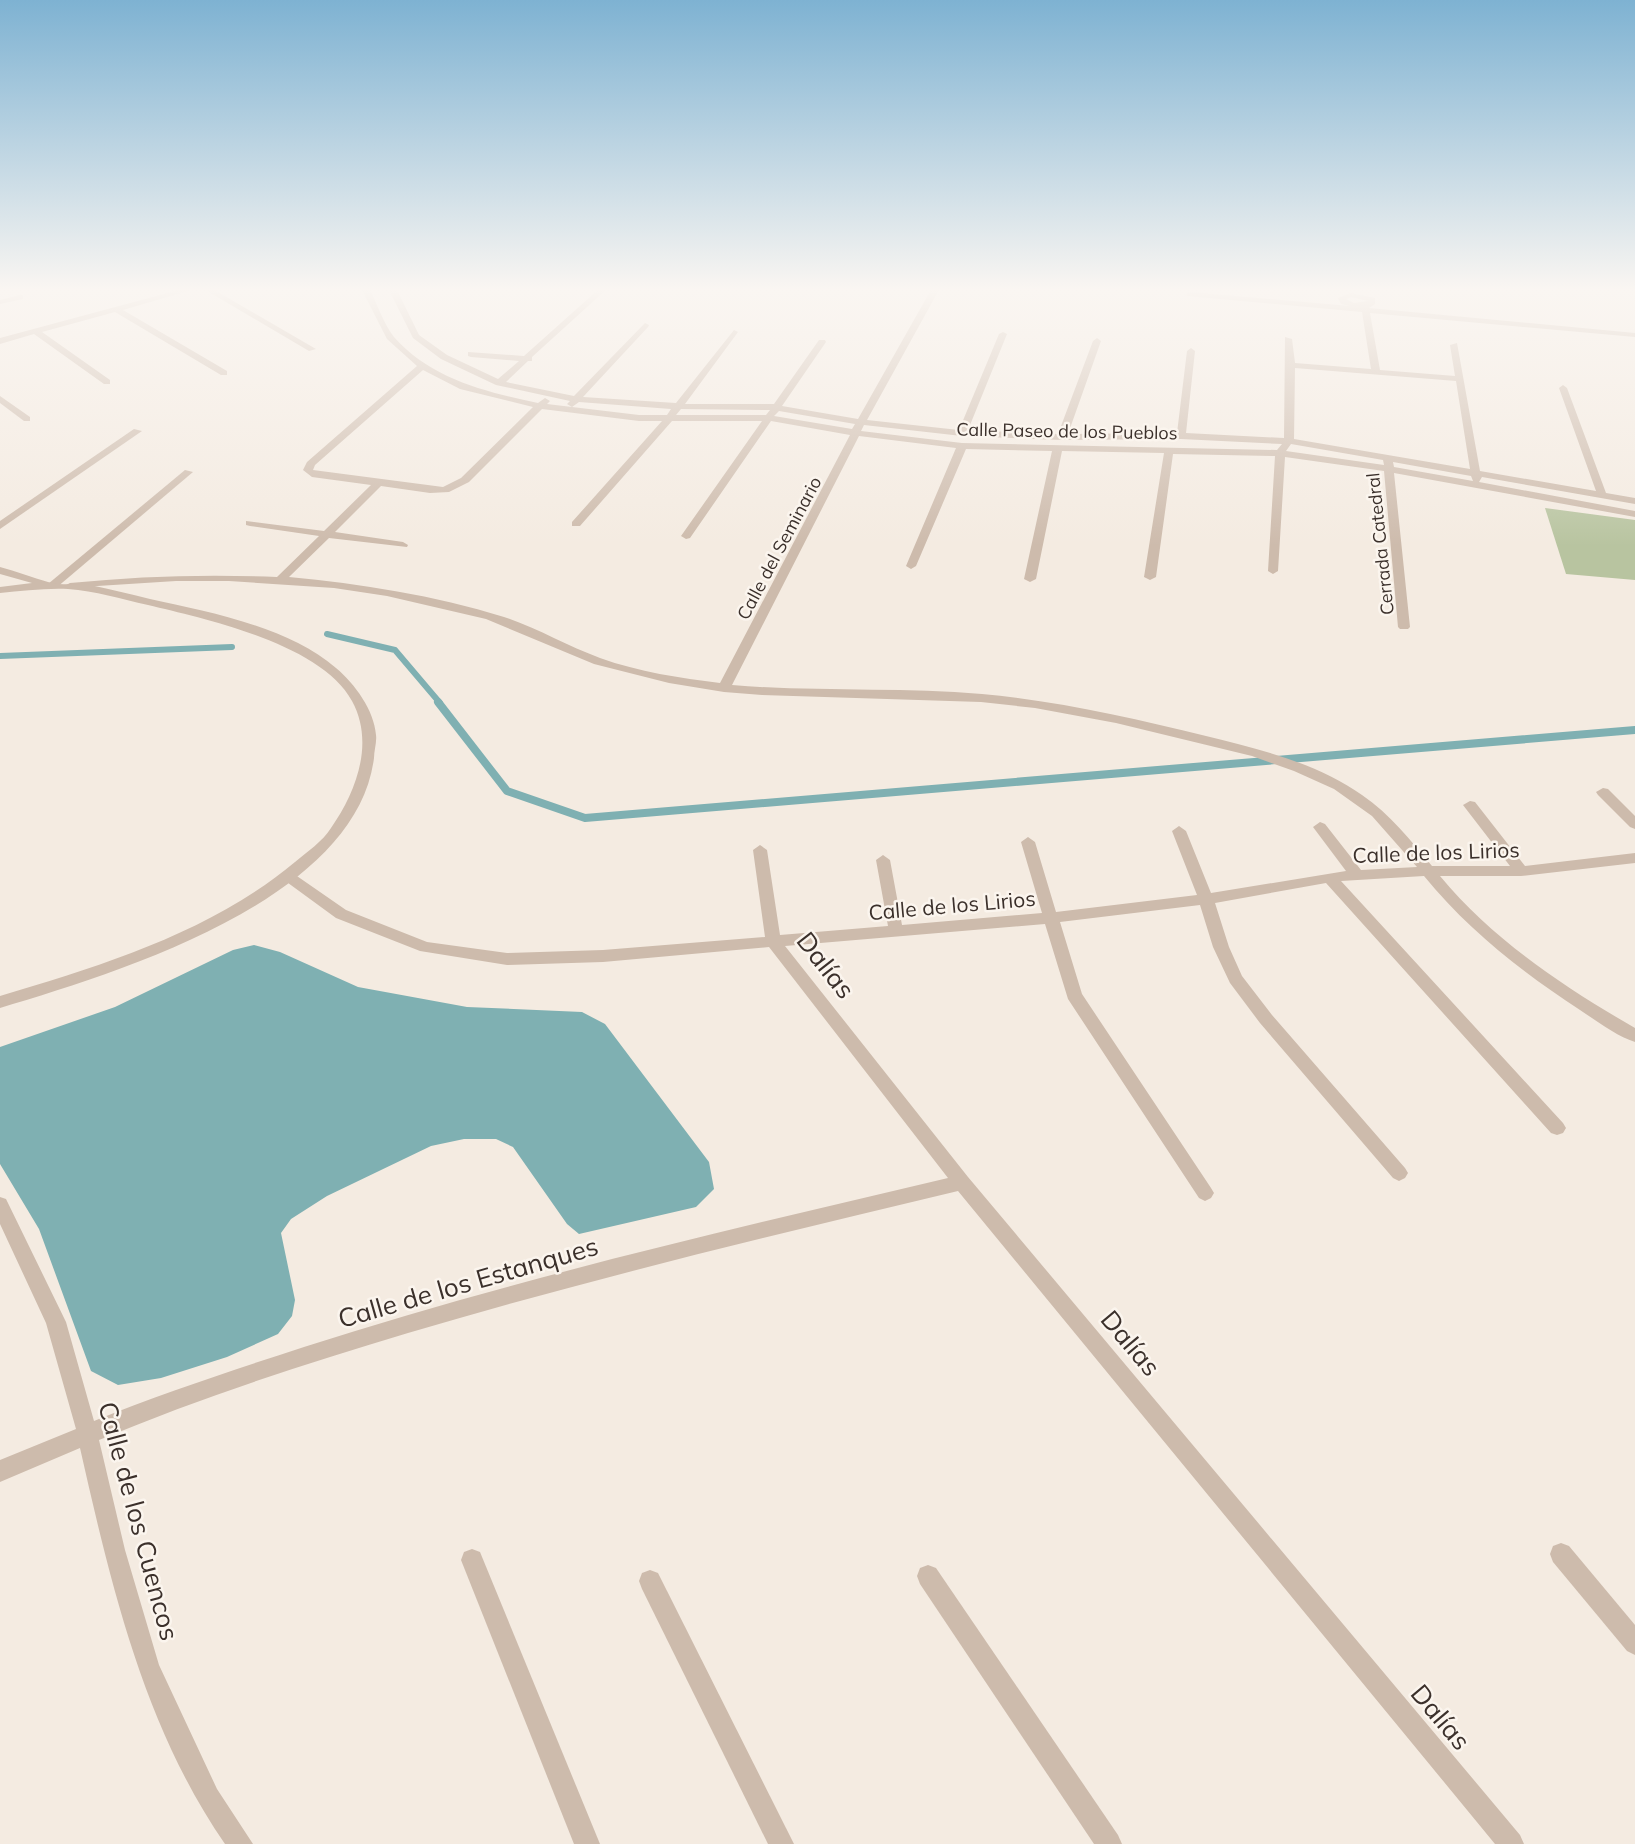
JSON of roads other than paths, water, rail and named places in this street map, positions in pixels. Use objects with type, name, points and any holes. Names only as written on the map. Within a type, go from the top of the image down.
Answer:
[{"type":"street","points":[[96,374],[107,382]]},
{"type":"street","points":[[413,374],[310,464],[309,470],[312,474],[324,478],[445,490],[457,485],[550,394]]},
{"type":"street","name":"Calle Paseo de los Pueblos","points":[[438,374],[463,387],[492,396],[567,410],[639,417],[767,418],[857,434],[962,446],[1057,450],[1169,449],[1280,453],[1477,473],[1635,501]]},
{"type":"street","name":"Calle Paseo de los Pueblos","points":[[480,374],[499,383],[612,404],[774,407],[861,422],[962,433],[1062,437],[1181,436],[1289,441],[1477,486],[1635,514]]},
{"type":"street","points":[[499,383],[510,374]]},
{"type":"street","points":[[567,410],[599,374]]},
{"type":"street","points":[[576,524],[670,417],[702,374]]},
{"type":"street","points":[[686,536],[798,374]]},
{"type":"street","name":"Calle del Seminario","points":[[724,688],[888,374]]},
{"type":"street","points":[[962,433],[986,374]]},
{"type":"street","points":[[1062,437],[1085,374]]},
{"type":"street","points":[[1181,436],[1188,374]]},
{"type":"street","points":[[1274,571],[1280,453],[1289,441],[1291,374]]},
{"type":"street","points":[[1414,374],[1461,379]]},
{"type":"street","points":[[1460,374],[1477,473],[1477,486]]},
{"type":"street","points":[[1563,388],[1602,495]]},
{"type":"street","points":[[0,399],[27,419]]},
{"type":"street","points":[[0,526],[137,431]]},
{"type":"street","points":[[911,566],[962,446]]},
{"type":"street","points":[[1150,577],[1169,449]]},
{"type":"street","points":[[1030,579],[1057,450]]},
{"type":"street","name":"Cerrada Catedral","points":[[1388,463],[1404,627]]},
{"type":"street","points":[[52,586],[188,472]]},
{"type":"street","points":[[280,580],[378,484]]},
{"type":"street","points":[[250,522],[403,544]]},
{"type":"street","points":[[0,570],[52,586]]},
{"type":"street","points":[[0,590],[70,586],[135,578],[193,576],[280,580],[375,591],[438,603],[496,618],[589,658],[648,677],[724,688],[955,696],[1031,702],[1127,721],[1231,746],[1292,765],[1343,788],[1372,811],[1403,841],[1426,871],[1470,917],[1549,984],[1635,1036]]},
{"type":"street","points":[[0,1002],[47,988],[158,947],[227,916],[290,877],[338,831],[360,790],[372,742],[364,711],[351,690],[327,665],[258,629],[217,617],[70,586]]},
{"type":"street","points":[[1603,792],[1635,824]]},
{"type":"street","points":[[1470,805],[1521,870]]},
{"type":"street","points":[[1320,827],[1357,874]]},
{"type":"street","points":[[1179,831],[1206,899],[1221,947],[1236,979],[1266,1019],[1399,1173]]},
{"type":"street","points":[[1028,842],[1074,995],[1205,1193]]},
{"type":"street","name":"Dalías","points":[[760,850],[773,941],[962,1182],[1511,1844]]},
{"type":"street","name":"Calle de los Lirios","points":[[290,877],[341,914],[425,948],[495,957],[603,956],[1049,918],[1206,899],[1357,874],[1521,870],[1635,858]]},
{"type":"street","points":[[883,860],[896,931]]},
{"type":"street","points":[[1329,877],[1557,1128]]},
{"type":"street","name":"Calle de los Estanques","points":[[0,1471],[87,1432],[239,1377],[462,1309],[736,1236],[962,1182]]},
{"type":"street","name":"Calle de los Cuencos","points":[[0,1205],[56,1322],[87,1432],[114,1550],[148,1667],[208,1798],[240,1844]]},
{"type":"street","points":[[1561,1554],[1635,1643]]},
{"type":"street","points":[[472,1560],[587,1844]]},
{"type":"street","points":[[928,1576],[1109,1844]]},
{"type":"street","points":[[650,1581],[781,1844]]},
{"type":"water","points":[[254,945],[280,952],[358,987],[467,1007],[582,1012],[605,1024],[709,1162],[714,1189],[696,1207],[579,1234],[567,1224],[513,1147],[496,1139],[464,1139],[431,1146],[327,1196],[291,1219],[281,1233],[295,1300],[292,1316],[278,1334],[227,1357],[161,1378],[118,1385],[91,1371],[39,1229],[0,1164],[0,1047],[115,1007],[233,950]]},
{"type":"waterway","points":[[327,634],[395,650],[440,703]]},
{"type":"waterway","points":[[0,656],[232,647]]},
{"type":"waterway","points":[[438,702],[507,791],[585,818],[1635,730]]}]
